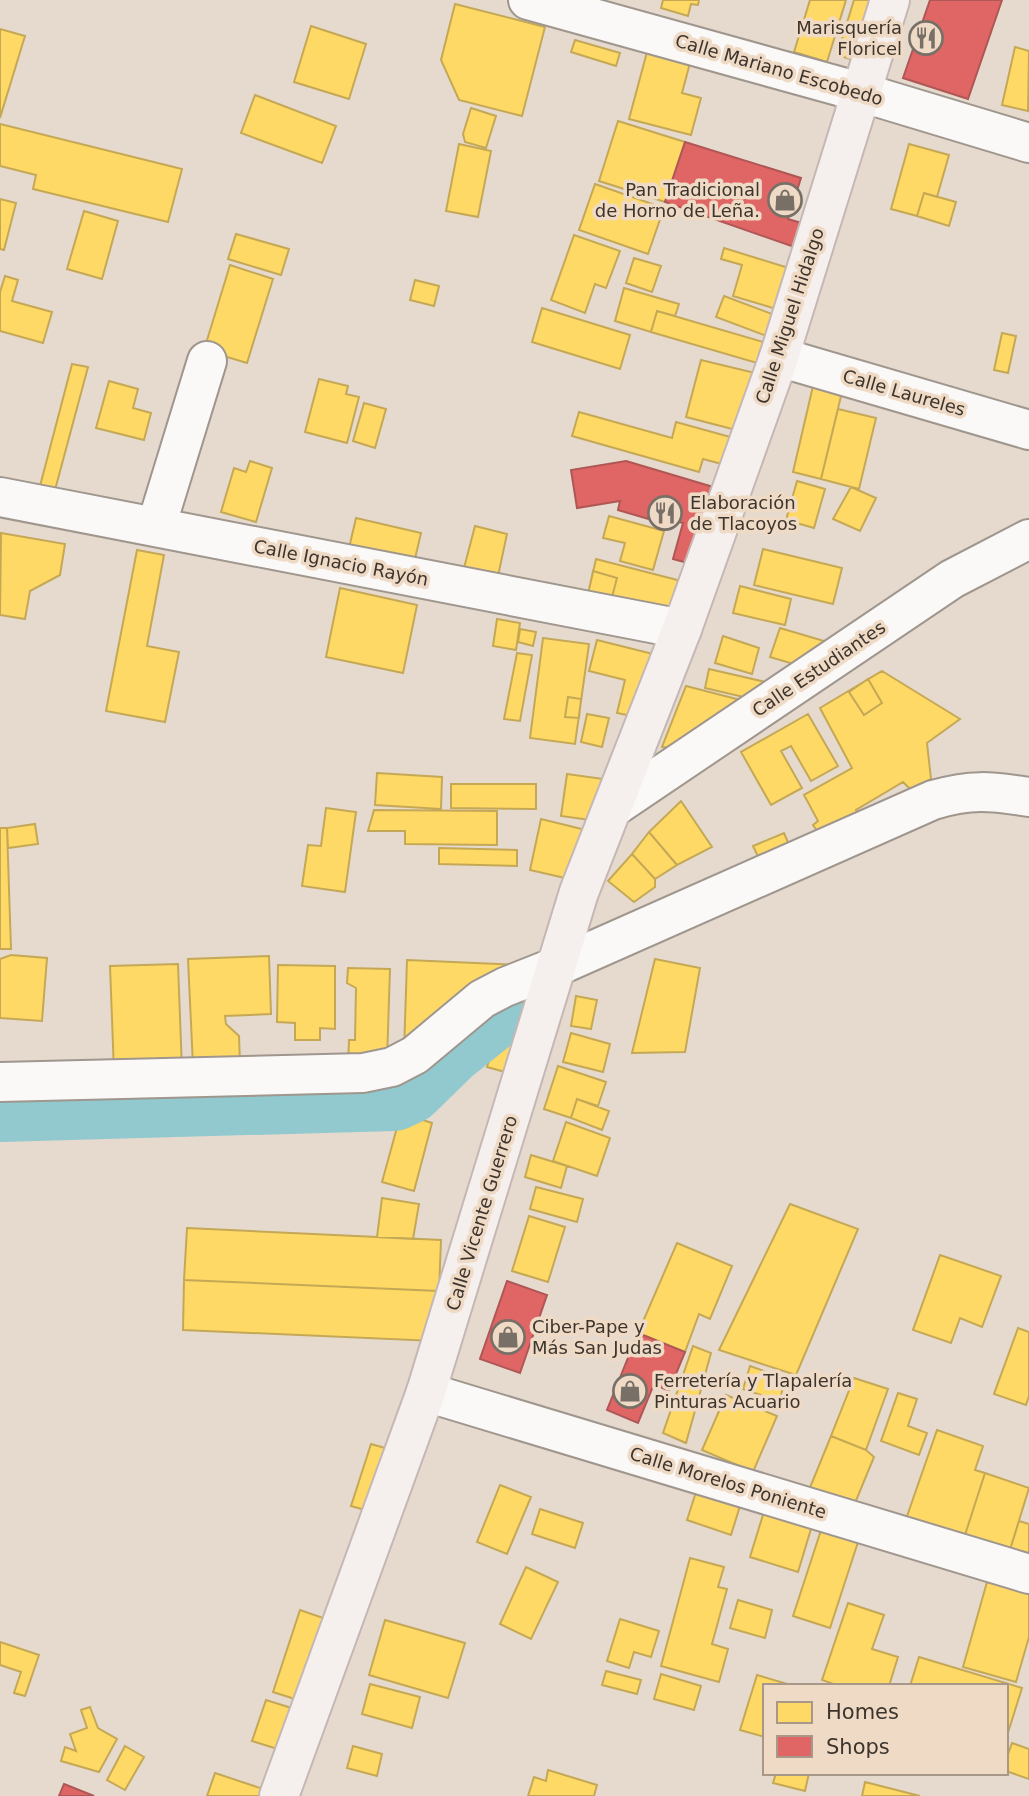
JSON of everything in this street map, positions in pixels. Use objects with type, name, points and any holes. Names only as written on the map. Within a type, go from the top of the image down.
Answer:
[{"type":"main road","name":"Calle Miguel Hidalgo","points":[[682,629],[779,357],[890,0]]},
{"type":"main road","name":"Calle Vicente Guerrero","points":[[279,1796],[426,1392],[579,892],[682,629]]},
{"type":"street","name":"Calle Mariano Escobedo","points":[[527,0],[860,92],[1029,143]]},
{"type":"street","name":"Calle Laureles","points":[[779,357],[1029,430]]},
{"type":"street","points":[[156,527],[207,361]]},
{"type":"street","name":"Calle Ignacio Rayón","points":[[0,497],[682,629]]},
{"type":"street","name":"Calle Estudiantes","points":[[614,807],[953,579],[1029,539]]},
{"type":"street","points":[[0,1082],[363,1073],[392,1067],[415,1055],[482,999],[505,987],[933,800],[964,792],[996,792],[1029,797]]},
{"type":"street","name":"Calle Morelos Poniente","points":[[426,1392],[1029,1574]]},
{"type":"building: Homes","points":[[663,0],[699,0],[698,5],[691,4],[688,16],[661,8]]},
{"type":"building: Homes","points":[[810,0],[846,0],[827,62],[794,52]]},
{"type":"building: Homes","points":[[854,0],[882,0],[864,63],[837,55]]},
{"type":"building: Homes","points":[[455,4],[545,27],[522,116],[459,100],[441,60]]},
{"type":"building: Homes","points":[[311,26],[366,44],[349,99],[294,82]]},
{"type":"building: Homes","points":[[0,29],[25,36],[0,118]]},
{"type":"building: Homes","points":[[575,40],[620,53],[616,66],[571,52]]},
{"type":"building: Homes","points":[[1015,47],[1029,51],[1028,111],[1002,105]]},
{"type":"building: Homes","points":[[647,52],[690,63],[682,93],[701,98],[691,135],[629,119]]},
{"type":"building: Homes","points":[[255,95],[336,126],[322,163],[241,133]]},
{"type":"building: Homes","points":[[471,108],[496,116],[486,148],[465,142],[463,134]]},
{"type":"building: Homes","points":[[618,121],[685,142],[665,202],[599,181]]},
{"type":"building: Homes","points":[[0,124],[182,169],[168,222],[33,189],[36,175],[0,166]]},
{"type":"building: Homes","points":[[459,144],[491,151],[478,217],[446,211]]},
{"type":"building: Homes","points":[[909,144],[949,155],[937,197],[924,193],[917,216],[891,209]]},
{"type":"building: Homes","points":[[595,184],[664,208],[648,254],[579,230]]},
{"type":"building: Homes","points":[[924,193],[956,202],[949,226],[917,216]]},
{"type":"building: Homes","points":[[0,199],[16,203],[4,250],[0,249]]},
{"type":"building: Homes","points":[[84,211],[118,221],[102,279],[67,269]]},
{"type":"building: Homes","points":[[236,234],[289,249],[281,275],[228,259]]},
{"type":"building: Homes","points":[[574,235],[620,251],[606,288],[595,284],[585,313],[551,300]]},
{"type":"building: Homes","points":[[724,248],[795,270],[783,311],[733,296],[742,265],[721,259]]},
{"type":"building: Homes","points":[[634,258],[661,266],[652,292],[626,283]]},
{"type":"building: Homes","points":[[230,265],[273,279],[247,363],[204,350]]},
{"type":"building: Homes","points":[[5,276],[18,280],[12,301],[52,312],[43,343],[0,331],[0,292]]},
{"type":"building: Homes","points":[[415,280],[439,286],[434,306],[410,300]]},
{"type":"building: Homes","points":[[624,288],[679,304],[675,316],[657,311],[651,332],[615,321]]},
{"type":"building: Homes","points":[[724,296],[780,317],[772,338],[716,317]]},
{"type":"building: Homes","points":[[542,308],[630,335],[620,369],[532,342]]},
{"type":"building: Homes","points":[[657,311],[770,344],[764,365],[651,332]]},
{"type":"building: Homes","points":[[1002,333],[1016,336],[1008,373],[994,370]]},
{"type":"building: Homes","points":[[701,360],[755,373],[740,431],[686,417]]},
{"type":"building: Homes","points":[[72,364],[88,367],[55,490],[40,486]]},
{"type":"building: Homes","points":[[319,379],[348,386],[346,394],[359,397],[347,443],[305,432]]},
{"type":"building: Homes","points":[[109,381],[138,389],[133,408],[151,413],[144,440],[96,428]]},
{"type":"building: Homes","points":[[813,386],[842,392],[821,479],[793,472]]},
{"type":"building: Homes","points":[[364,403],[386,409],[375,448],[353,441]]},
{"type":"building: Homes","points":[[838,409],[876,418],[859,489],[821,479]]},
{"type":"building: Homes","points":[[579,412],[672,438],[676,422],[741,440],[733,467],[703,459],[699,472],[572,436]]},
{"type":"building: Homes","points":[[250,461],[272,468],[256,522],[221,512],[234,468],[246,472]]},
{"type":"building: Homes","points":[[797,481],[825,489],[814,528],[786,520]]},
{"type":"building: Homes","points":[[851,487],[876,498],[860,531],[833,519]]},
{"type":"building: Homes","points":[[609,516],[664,531],[653,570],[620,561],[625,543],[603,538]]},
{"type":"building: Homes","points":[[356,518],[421,533],[414,563],[349,548]]},
{"type":"building: Homes","points":[[475,526],[507,534],[498,576],[464,568]]},
{"type":"building: Homes","points":[[1,533],[65,544],[60,575],[30,591],[25,619],[0,615]]},
{"type":"building: Homes","points":[[763,549],[842,568],[833,604],[754,585]]},
{"type":"building: Homes","points":[[137,550],[164,555],[147,646],[179,652],[165,722],[106,711]]},
{"type":"building: Homes","points":[[596,559],[685,582],[676,617],[588,594]]},
{"type":"building: Homes","points":[[593,571],[617,578],[611,601],[588,594]]},
{"type":"building: Homes","points":[[740,586],[791,599],[785,625],[733,613]]},
{"type":"building: Homes","points":[[340,588],[417,605],[403,673],[326,657]]},
{"type":"building: Homes","points":[[497,619],[520,623],[516,650],[493,646]]},
{"type":"building: Homes","points":[[780,628],[834,644],[807,668],[770,657]]},
{"type":"building: Homes","points":[[520,629],[536,632],[533,646],[518,642]]},
{"type":"building: Homes","points":[[723,636],[759,648],[752,674],[715,663]]},
{"type":"building: Homes","points":[[543,638],[589,644],[575,744],[530,738]]},
{"type":"building: Homes","points":[[597,640],[653,654],[637,717],[617,713],[625,680],[589,671]]},
{"type":"building: Homes","points":[[517,653],[532,655],[520,721],[504,719]]},
{"type":"building: Homes","points":[[709,669],[770,683],[765,702],[705,688]]},
{"type":"building: Homes","points":[[882,671],[960,719],[927,743],[931,779],[911,790],[903,782],[856,810],[861,823],[824,841],[813,825],[818,821],[804,795],[852,768],[820,708]]},
{"type":"building: Homes","points":[[868,679],[882,703],[864,715],[849,692]]},
{"type":"building: Homes","points":[[686,686],[756,704],[690,750],[662,747]]},
{"type":"building: Homes","points":[[568,697],[581,699],[579,718],[565,717]]},
{"type":"building: Homes","points":[[587,714],[609,718],[602,747],[581,742]]},
{"type":"building: Homes","points":[[808,714],[838,766],[811,781],[791,746],[781,751],[802,788],[771,805],[741,752]]},
{"type":"building: Homes","points":[[377,773],[442,777],[441,809],[375,805]]},
{"type":"building: Homes","points":[[567,774],[611,780],[605,822],[561,816]]},
{"type":"building: Homes","points":[[451,784],[536,784],[536,809],[451,808]]},
{"type":"building: Homes","points":[[681,801],[712,847],[677,865],[649,832]]},
{"type":"building: Homes","points":[[326,808],[356,812],[345,892],[302,886],[308,845],[321,846]]},
{"type":"building: Homes","points":[[374,810],[497,811],[497,845],[405,844],[405,831],[368,831]]},
{"type":"building: Homes","points":[[541,819],[590,831],[578,881],[530,870]]},
{"type":"building: Homes","points":[[35,824],[38,844],[8,848],[7,828]]},
{"type":"building: Homes","points":[[0,828],[7,828],[11,949],[0,949]]},
{"type":"building: Homes","points":[[649,832],[677,865],[655,879],[632,854]]},
{"type":"building: Homes","points":[[784,833],[793,854],[763,867],[753,846]]},
{"type":"building: Homes","points":[[439,848],[517,850],[517,866],[439,864]]},
{"type":"building: Homes","points":[[632,854],[655,879],[655,887],[634,902],[608,881]]},
{"type":"building: Homes","points":[[11,955],[47,958],[42,1021],[0,1018],[0,959]]},
{"type":"building: Homes","points":[[269,956],[271,1014],[225,1016],[226,1024],[239,1036],[240,1064],[193,1066],[188,959]]},
{"type":"building: Homes","points":[[655,959],[700,968],[685,1052],[632,1053]]},
{"type":"building: Homes","points":[[407,960],[523,965],[404,1052]]},
{"type":"building: Homes","points":[[178,964],[182,1070],[114,1072],[110,966]]},
{"type":"building: Homes","points":[[278,965],[335,966],[335,1029],[320,1028],[320,1040],[295,1040],[295,1023],[277,1022]]},
{"type":"building: Homes","points":[[348,968],[390,969],[387,1061],[348,1066],[349,1040],[355,1040],[356,988],[347,983]]},
{"type":"building: Homes","points":[[576,996],[597,1000],[591,1029],[571,1026]]},
{"type":"building: Homes","points":[[503,1013],[532,1021],[516,1075],[487,1067]]},
{"type":"building: Homes","points":[[571,1033],[610,1044],[603,1072],[563,1062]]},
{"type":"building: Homes","points":[[558,1066],[606,1082],[598,1106],[577,1099],[571,1118],[544,1109]]},
{"type":"building: Homes","points":[[577,1099],[609,1111],[602,1130],[571,1118]]},
{"type":"building: Homes","points":[[401,1113],[432,1123],[414,1191],[382,1182]]},
{"type":"building: Homes","points":[[566,1122],[610,1138],[597,1176],[553,1161]]},
{"type":"building: Homes","points":[[531,1155],[567,1166],[561,1188],[525,1177]]},
{"type":"building: Homes","points":[[536,1187],[583,1199],[577,1222],[530,1209]]},
{"type":"building: Homes","points":[[382,1198],[419,1204],[413,1239],[377,1237]]},
{"type":"building: Homes","points":[[790,1204],[858,1229],[796,1375],[719,1350]]},
{"type":"building: Homes","points":[[529,1216],[565,1227],[548,1282],[512,1271]]},
{"type":"building: Homes","points":[[187,1228],[441,1240],[439,1291],[184,1280]]},
{"type":"building: Homes","points":[[677,1243],[732,1266],[710,1319],[699,1314],[685,1352],[638,1333]]},
{"type":"building: Homes","points":[[940,1255],[1001,1276],[982,1327],[960,1318],[951,1343],[913,1330]]},
{"type":"building: Homes","points":[[184,1280],[439,1291],[435,1341],[183,1330]]},
{"type":"building: Homes","points":[[1018,1328],[1029,1332],[1029,1396],[1026,1405],[994,1394]]},
{"type":"building: Homes","points":[[693,1346],[711,1353],[686,1443],[663,1433]]},
{"type":"building: Homes","points":[[750,1366],[786,1379],[779,1401],[743,1389]]},
{"type":"building: Homes","points":[[854,1378],[888,1389],[866,1450],[831,1436]]},
{"type":"building: Homes","points":[[898,1393],[917,1399],[908,1426],[927,1433],[919,1455],[881,1441]]},
{"type":"building: Homes","points":[[726,1395],[777,1416],[753,1472],[702,1450]]},
{"type":"building: Homes","points":[[937,1430],[983,1446],[975,1470],[985,1473],[964,1538],[906,1519]]},
{"type":"building: Homes","points":[[831,1436],[866,1450],[874,1457],[853,1508],[809,1490]]},
{"type":"building: Homes","points":[[371,1444],[392,1450],[372,1512],[351,1506]]},
{"type":"building: Homes","points":[[985,1473],[1029,1488],[1009,1553],[964,1538]]},
{"type":"building: Homes","points":[[500,1485],[531,1497],[507,1554],[477,1542]]},
{"type":"building: Homes","points":[[696,1492],[740,1506],[731,1535],[687,1520]]},
{"type":"building: Homes","points":[[766,1505],[814,1519],[798,1572],[750,1557]]},
{"type":"building: Homes","points":[[540,1509],[583,1523],[575,1548],[532,1534]]},
{"type":"building: Homes","points":[[1019,1521],[1029,1524],[1029,1559],[1009,1553]]},
{"type":"building: Homes","points":[[823,1524],[860,1536],[830,1628],[793,1616]]},
{"type":"building: Homes","points":[[690,1558],[724,1567],[718,1587],[727,1589],[712,1644],[728,1649],[719,1682],[661,1666]]},
{"type":"building: Homes","points":[[526,1567],[558,1582],[531,1639],[500,1624]]},
{"type":"building: Homes","points":[[987,1582],[1029,1593],[1029,1637],[1016,1682],[963,1667]]},
{"type":"building: Homes","points":[[738,1600],[772,1610],[765,1638],[730,1628]]},
{"type":"building: Homes","points":[[848,1603],[884,1615],[872,1649],[898,1657],[890,1684],[833,1684],[822,1680]]},
{"type":"building: Homes","points":[[300,1610],[332,1621],[304,1702],[273,1692]]},
{"type":"building: Homes","points":[[620,1619],[659,1631],[651,1657],[634,1652],[629,1668],[607,1661]]},
{"type":"building: Homes","points":[[385,1620],[465,1643],[448,1698],[369,1675]]},
{"type":"building: Homes","points":[[0,1642],[39,1655],[25,1696],[14,1693],[21,1672],[0,1665]]},
{"type":"building: Homes","points":[[919,1657],[1022,1688],[1008,1733],[1008,1684],[911,1684]]},
{"type":"building: Homes","points":[[606,1671],[641,1680],[637,1694],[602,1685]]},
{"type":"building: Homes","points":[[661,1674],[701,1686],[694,1710],[654,1699]]},
{"type":"building: Homes","points":[[757,1675],[787,1684],[763,1684],[763,1736],[740,1730]]},
{"type":"building: Homes","points":[[370,1684],[420,1697],[412,1728],[362,1714]]},
{"type":"building: Homes","points":[[266,1700],[301,1711],[287,1752],[252,1741]]},
{"type":"building: Homes","points":[[90,1707],[98,1728],[117,1739],[99,1772],[61,1761],[65,1747],[76,1751],[70,1734],[87,1728],[81,1710]]},
{"type":"building: Homes","points":[[1012,1743],[1029,1749],[1029,1779],[1008,1772],[1008,1754]]},
{"type":"building: Homes","points":[[125,1746],[144,1757],[125,1790],[107,1780]]},
{"type":"building: Homes","points":[[353,1746],[382,1754],[377,1776],[347,1768]]},
{"type":"building: Homes","points":[[548,1770],[597,1785],[594,1796],[528,1796],[534,1777],[546,1781]]},
{"type":"building: Homes","points":[[215,1773],[272,1792],[271,1796],[207,1796]]},
{"type":"building: Homes","points":[[775,1775],[809,1775],[805,1791],[773,1783]]},
{"type":"building: Homes","points":[[865,1782],[920,1796],[862,1796]]},
{"type":"building: Shops","points":[[930,0],[1002,0],[968,99],[903,78]]},
{"type":"building: Shops","points":[[685,142],[801,178],[788,219],[808,225],[800,249],[665,202]]},
{"type":"building: Shops","points":[[626,461],[720,489],[699,566],[673,559],[683,523],[663,518],[662,523],[618,510],[620,501],[577,508],[571,470]]},
{"type":"building: Shops","points":[[507,1281],[547,1295],[520,1373],[480,1359]]},
{"type":"building: Shops","points":[[638,1333],[685,1352],[669,1391],[654,1384],[638,1423],[607,1410]]},
{"type":"building: Shops","points":[[64,1784],[94,1796],[59,1796]]},
{"type":"waterway","points":[[0,1107],[394,1096],[409,1089],[449,1050],[512,1002]]},
{"type":"place","name":"Marisquería Floricel","points":[[926,38]]},
{"type":"place","name":"Pan Tradicional de Horno de Leña.","points":[[785,200]]},
{"type":"place","name":"Elaboración de Tlacoyos","points":[[665,513]]},
{"type":"place","name":"Ciber-Pape y Más San Judas","points":[[508,1337]]},
{"type":"place","name":"Ferretería y Tlapalería Pinturas Acuario","points":[[630,1391]]}]
